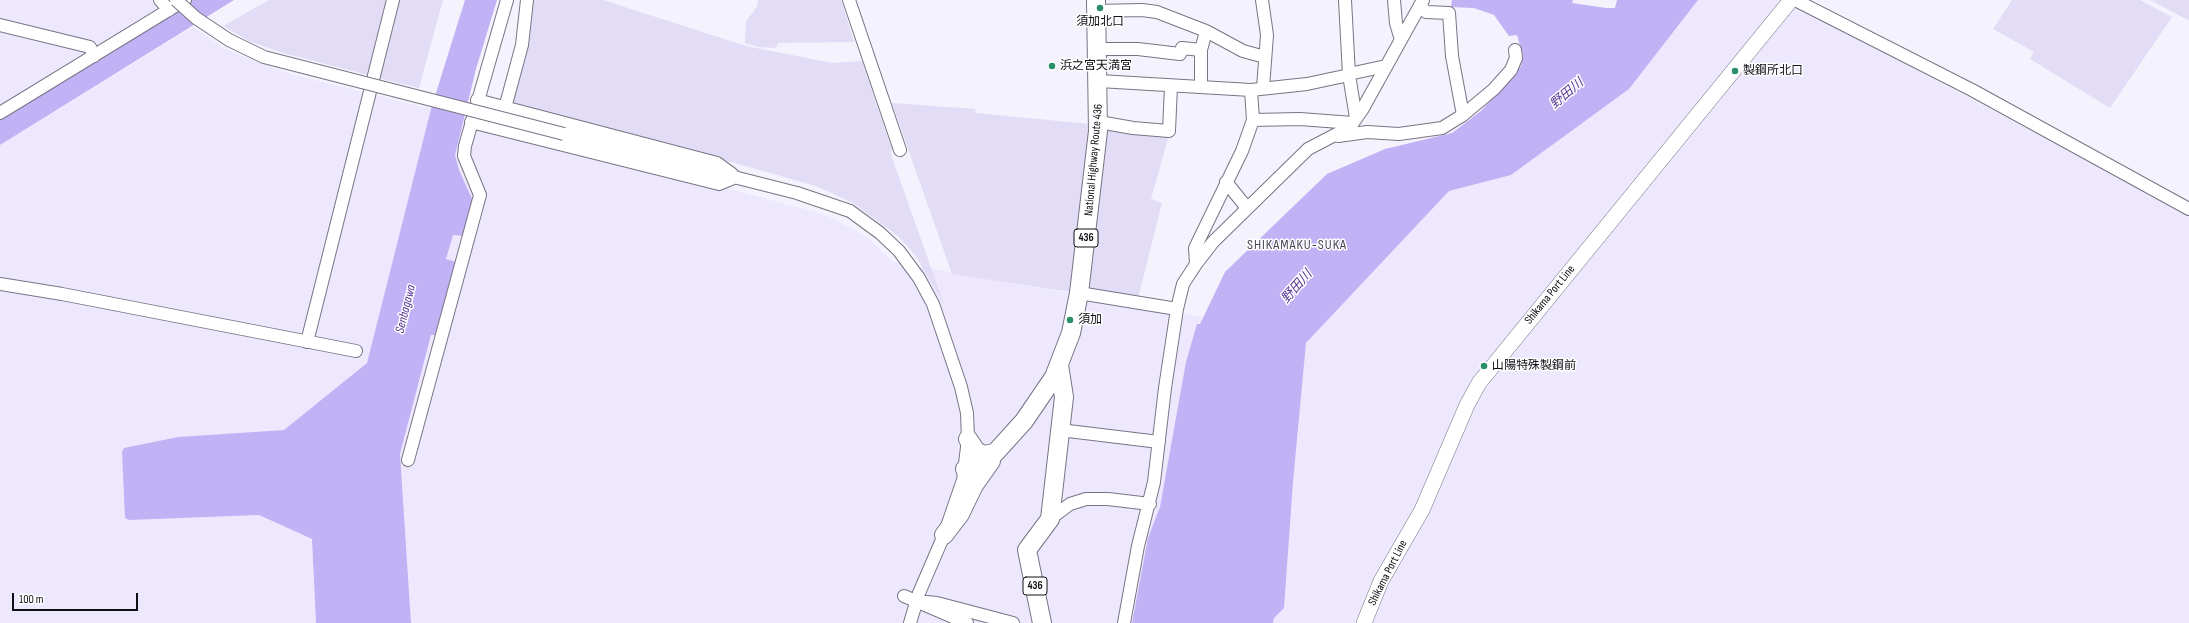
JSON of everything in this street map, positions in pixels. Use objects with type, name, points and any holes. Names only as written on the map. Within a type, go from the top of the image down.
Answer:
[{"type":"highway","name":"National Highway Route 436","points":[[965,469],[981,465],[995,453],[1028,416],[1048,387],[1059,365],[1071,333],[1079,293],[1099,122],[1096,5]]},
{"type":"highway","name":"National Highway Route 436","points":[[1050,519],[1064,397],[1059,365]]},
{"type":"highway","points":[[968,439],[976,451],[983,455],[995,453]]},
{"type":"highway","points":[[944,535],[960,514],[974,485],[984,472],[995,453]]},
{"type":"highway","name":"436","points":[[1042,623],[1027,550],[1050,519]]},
{"type":"main road","name":"Shikama Port Line","points":[[1364,623],[1381,581],[1422,510],[1464,412],[1480,383],[1791,0]]},
{"type":"street","points":[[160,0],[169,10]]},
{"type":"street","points":[[176,0],[196,18],[229,40],[264,57],[797,193],[850,211],[880,233],[899,251],[919,278],[933,304],[967,413],[968,439],[965,469],[944,535],[916,601],[910,623]]},
{"type":"street","points":[[0,113],[185,0]]},
{"type":"street","points":[[307,342],[393,0]]},
{"type":"street","points":[[408,460],[480,195],[464,156],[477,100],[507,0]]},
{"type":"street","points":[[505,108],[522,45],[527,0]]},
{"type":"street","points":[[849,0],[900,150]]},
{"type":"street","points":[[1262,0],[1267,35],[1263,88]]},
{"type":"street","points":[[1344,0],[1349,75],[1355,121]]},
{"type":"street","points":[[1394,0],[1396,23],[1401,40]]},
{"type":"street","points":[[1795,0],[1972,90],[2189,208]]},
{"type":"street","points":[[1124,623],[1138,546],[1150,504],[1165,388],[1177,309],[1183,284],[1196,264],[1214,242],[1308,149],[1333,137],[1355,121],[1421,3]]},
{"type":"street","points":[[1421,3],[1426,12],[1449,13],[1452,56],[1463,115]]},
{"type":"street","points":[[1096,5],[1156,12],[1206,31],[1243,51],[1265,58]]},
{"type":"street","points":[[0,25],[90,47],[94,56]]},
{"type":"street","points":[[1201,87],[1201,50],[1206,31]]},
{"type":"street","points":[[1097,49],[1138,49],[1180,54],[1182,48],[1201,50]]},
{"type":"street","points":[[1333,137],[1367,132],[1399,134],[1442,128],[1463,115],[1494,89],[1510,70],[1516,58],[1515,50]]},
{"type":"street","points":[[1099,81],[1251,90],[1307,84],[1386,66]]},
{"type":"street","points":[[1099,122],[1169,131],[1171,86]]},
{"type":"street","points":[[1196,264],[1195,248],[1242,151],[1253,120],[1251,90]]},
{"type":"street","points":[[477,100],[717,163],[736,177]]},
{"type":"street","points":[[1253,120],[1300,119],[1355,121]]},
{"type":"street","points":[[471,122],[719,184],[736,177]]},
{"type":"street","points":[[1226,182],[1247,208]]},
{"type":"street","points":[[0,284],[62,294],[356,351]]},
{"type":"street","points":[[1079,293],[1177,309]]},
{"type":"street","points":[[1060,430],[1159,442]]},
{"type":"street","points":[[1050,519],[1070,504],[1086,499],[1108,499],[1150,504]]},
{"type":"street","points":[[904,596],[967,623]]},
{"type":"street","points":[[916,601],[937,603],[1013,623]]},
{"type":"shaded area","points":[[0,0],[156,0],[172,12],[0,118]]},
{"type":"shaded area","points":[[269,0],[387,0],[368,75],[283,53],[249,41],[223,26]]},
{"type":"shaded area","points":[[397,0],[443,0],[419,88],[378,78]]},
{"type":"shaded area","points":[[530,0],[603,0],[746,46],[832,63],[862,61],[892,150],[890,152],[944,304],[915,255],[898,236],[853,203],[816,186],[724,160],[510,106]]},
{"type":"shaded area","points":[[758,0],[841,0],[854,42],[778,43],[776,48],[759,47],[745,43],[746,21],[757,7]]},
{"type":"shaded area","points":[[1698,0],[1790,0],[1796,6],[2189,215],[2189,623],[1273,623],[1273,618],[1284,608],[1293,482],[1306,343],[1449,191],[1511,175],[1629,89]]},
{"type":"shaded area","points":[[2012,0],[2140,0],[2172,17],[2110,108],[2030,59],[2034,52],[1993,29]]},
{"type":"shaded area","points":[[2150,0],[2189,0],[2189,20],[2186,19]]},
{"type":"shaded area","points":[[193,27],[225,49],[286,73],[431,109],[367,363],[284,430],[178,437],[125,448],[129,520],[259,515],[312,539],[316,623],[0,623],[0,145]]},
{"type":"shaded area","points":[[892,103],[975,109],[976,113],[1090,124],[1070,292],[952,274]]},
{"type":"shaded area","points":[[463,117],[826,215],[867,237],[893,262],[1202,317],[1160,507],[1148,538],[1132,623],[411,623],[400,454],[431,334],[435,334],[456,262],[446,259],[453,234],[463,236],[472,201],[459,170],[455,155]]},
{"type":"shaded area","points":[[1108,127],[1169,135],[1151,199],[1162,203],[1138,298],[1088,289]]},
{"type":"water","points":[[192,0],[234,0],[0,145],[0,118]]},
{"type":"water","name":"Senbagawa","points":[[465,0],[497,0],[476,69],[455,155],[459,170],[473,201],[463,236],[453,235],[446,259],[456,262],[435,335],[431,335],[400,454],[411,623],[316,623],[312,539],[259,515],[129,520],[125,518],[122,452],[124,448],[178,437],[284,430],[367,363],[431,109]]},
{"type":"water","name":"野田川","points":[[1452,0],[1573,0],[1572,3],[1615,8],[1617,0],[1698,0],[1629,89],[1511,175],[1449,191],[1306,343],[1293,482],[1284,608],[1274,618],[1273,623],[1132,623],[1148,538],[1160,507],[1186,362],[1197,324],[1200,324],[1225,272],[1327,174],[1385,149],[1452,133],[1481,111],[1521,66],[1523,56],[1517,35],[1509,36],[1494,15],[1474,8],[1451,7]]},
{"type":"place","name":"須加北口","points":[[1100,8]]},
{"type":"place","name":"浜之宮天満宮","points":[[1052,66]]},
{"type":"place","name":"製鋼所北口","points":[[1735,71]]},
{"type":"place","name":"須加","points":[[1070,320]]},
{"type":"place","name":"山陽特殊製鋼前","points":[[1484,366]]},
{"type":"district","name":"SHIKAMAKU-SUKA","points":[[1297,245]]}]
